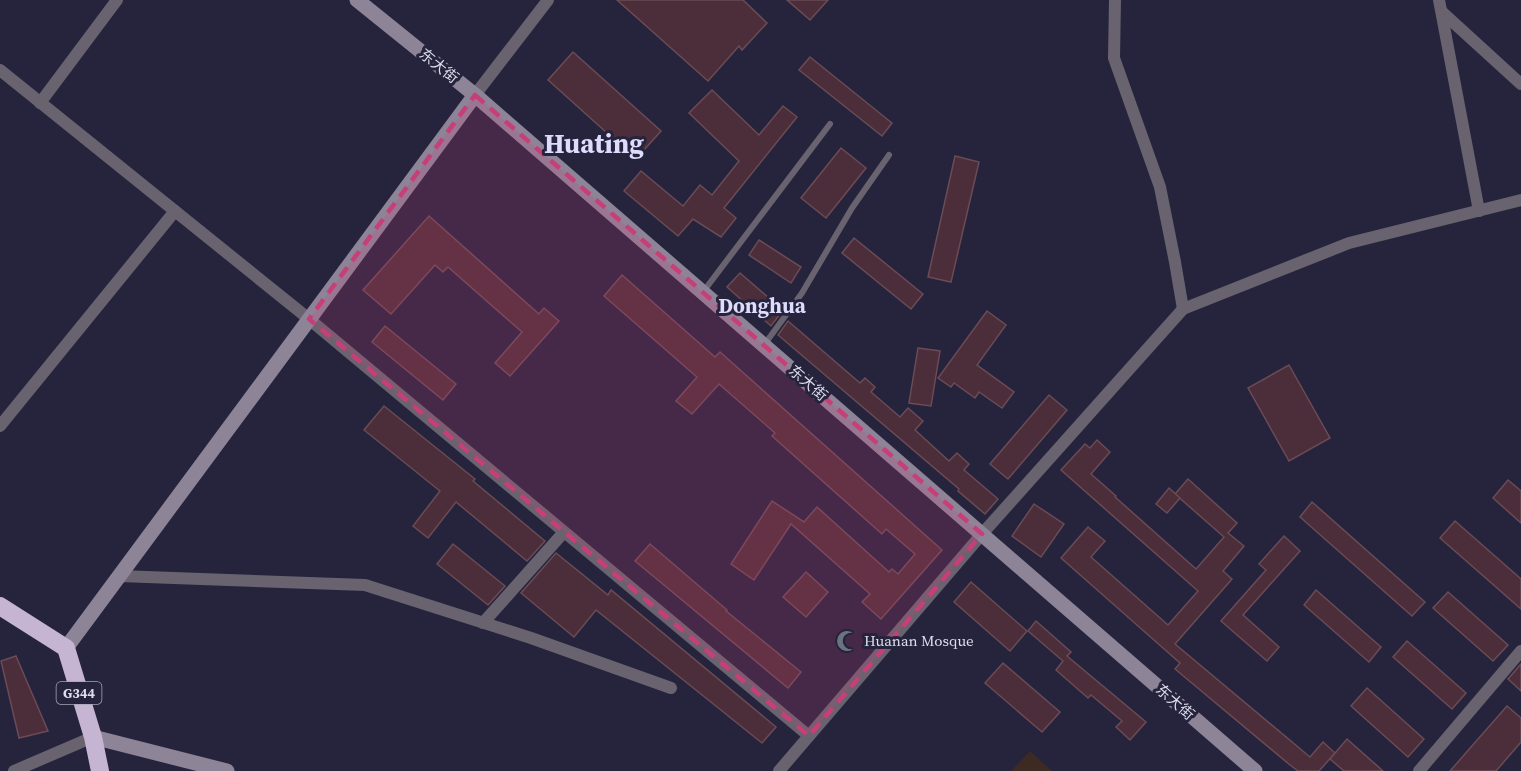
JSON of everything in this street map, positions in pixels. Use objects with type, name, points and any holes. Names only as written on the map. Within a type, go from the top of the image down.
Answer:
[{"type":"highway","points":[[0,606],[66,648]]},
{"type":"highway","name":"G344","points":[[66,648],[93,737],[99,769]]},
{"type":"street","points":[[40,103],[117,0]]},
{"type":"street","name":"东大街","points":[[357,0],[475,95],[1255,771]]},
{"type":"street","points":[[66,648],[475,95],[548,0]]},
{"type":"street","points":[[1115,0],[1114,58],[1160,187],[1176,262],[1183,309]]},
{"type":"street","points":[[1441,6],[1479,211]]},
{"type":"street","points":[[1441,6],[1521,84]]},
{"type":"street","points":[[0,70],[309,319],[809,736]]},
{"type":"street","points":[[779,771],[982,534],[1183,309],[1349,243],[1521,200]]},
{"type":"street","points":[[0,426],[175,211]]},
{"type":"street","points":[[483,623],[564,532]]},
{"type":"street","points":[[119,576],[365,585],[671,688]]},
{"type":"street","points":[[1419,771],[1521,651]]},
{"type":"street","points":[[14,771],[93,737],[227,771]]},
{"type":"lane","points":[[703,292],[830,124]]},
{"type":"lane","points":[[764,345],[802,293],[852,208],[889,155]]},
{"type":"highlighted area","points":[[475,95],[982,534],[809,736],[309,319]]},
{"type":"shaded area","points":[[1030,751],[1052,771],[1011,771]]},
{"type":"building","points":[[617,0],[743,0],[767,23],[742,50],[739,46],[708,81]]},
{"type":"building","points":[[787,0],[828,0],[810,20]]},
{"type":"building","points":[[573,52],[661,131],[636,159],[548,80]]},
{"type":"building","points":[[810,57],[892,123],[882,136],[799,70]]},
{"type":"building","points":[[712,90],[759,135],[783,106],[797,117],[724,208],[736,218],[721,237],[693,219],[678,236],[624,191],[641,171],[683,206],[700,185],[712,195],[739,161],[689,113]]},
{"type":"building","points":[[841,148],[866,168],[826,218],[801,198]]},
{"type":"building","points":[[955,156],[979,162],[951,282],[928,277]]},
{"type":"building","points":[[429,216],[539,314],[544,308],[559,321],[510,376],[495,363],[522,332],[448,267],[443,272],[435,265],[391,314],[363,290]]},
{"type":"building","points":[[854,238],[923,294],[911,309],[842,253]]},
{"type":"building","points":[[759,240],[801,267],[791,283],[749,255]]},
{"type":"building","points":[[740,273],[783,310],[771,326],[727,287]]},
{"type":"building","points":[[622,275],[715,357],[720,352],[942,550],[881,619],[862,602],[870,594],[791,524],[754,580],[731,564],[772,501],[804,522],[817,507],[889,572],[892,569],[898,574],[915,554],[886,529],[882,534],[772,436],[775,433],[719,384],[692,414],[676,401],[697,377],[604,296]]},
{"type":"building","points":[[987,311],[1006,325],[977,365],[1014,392],[1002,408],[979,392],[975,398],[954,383],[951,387],[938,378]]},
{"type":"building","points":[[788,321],[860,383],[865,378],[875,387],[871,392],[900,417],[908,408],[923,421],[915,430],[949,461],[957,453],[969,464],[964,470],[998,499],[985,514],[958,491],[959,489],[778,335]]},
{"type":"building","points":[[385,326],[456,384],[443,400],[372,342]]},
{"type":"building","points":[[918,348],[940,351],[931,406],[909,403]]},
{"type":"building","points":[[1289,365],[1330,438],[1289,461],[1248,388]]},
{"type":"building","points":[[1049,395],[1067,410],[1008,479],[990,464]]},
{"type":"building","points":[[384,406],[475,479],[473,481],[545,541],[527,561],[456,502],[428,538],[413,526],[440,491],[364,430]]},
{"type":"building","points":[[1097,440],[1110,452],[1091,474],[1196,569],[1224,537],[1175,494],[1188,479],[1237,523],[1228,533],[1244,546],[1223,571],[1232,579],[1175,644],[1310,757],[1323,742],[1335,753],[1319,771],[1298,771],[1290,765],[1175,669],[1180,663],[1061,558],[1088,527],[1105,541],[1091,557],[1168,625],[1198,591],[1061,470],[1085,444],[1090,448]]},
{"type":"building","points":[[1508,480],[1521,491],[1521,523],[1493,498]]},
{"type":"building","points":[[1169,488],[1180,498],[1167,513],[1156,504]]},
{"type":"building","points":[[1312,502],[1425,602],[1412,616],[1300,517]]},
{"type":"building","points":[[1034,504],[1064,524],[1041,557],[1012,536]]},
{"type":"building","points":[[1455,521],[1521,579],[1521,609],[1440,538]]},
{"type":"building","points":[[1284,536],[1300,551],[1243,615],[1279,647],[1267,661],[1221,621],[1266,570],[1259,564]]},
{"type":"building","points":[[453,544],[505,586],[488,605],[437,564]]},
{"type":"building","points":[[650,544],[726,611],[801,672],[788,688],[635,561]]},
{"type":"building","points":[[556,553],[608,595],[611,590],[776,727],[762,743],[596,610],[574,637],[521,593]]},
{"type":"building","points":[[806,572],[828,592],[806,617],[783,597]]},
{"type":"building","points":[[971,582],[1027,631],[1010,651],[954,602]]},
{"type":"building","points":[[1316,590],[1381,647],[1369,662],[1304,605]]},
{"type":"building","points":[[1448,592],[1508,645],[1493,661],[1433,608]]},
{"type":"building","points":[[1036,621],[1071,652],[1067,656],[1146,722],[1130,740],[1116,727],[1122,721],[1091,695],[1088,698],[1056,670],[1063,661],[1028,631]]},
{"type":"building","points":[[1407,641],[1466,693],[1452,709],[1393,657]]},
{"type":"building","points":[[16,656],[48,731],[19,738],[1,661]]},
{"type":"building","points":[[1003,663],[1060,712],[1042,732],[985,683]]},
{"type":"building","points":[[1521,664],[1521,691],[1508,679]]},
{"type":"building","points":[[1367,688],[1424,739],[1408,757],[1351,706]]},
{"type":"building","points":[[1507,706],[1521,718],[1521,742],[1496,771],[1450,771]]},
{"type":"building","points":[[1347,739],[1383,771],[1344,771],[1330,759]]},
{"type":"place","name":"Huanan Mosque","points":[[847,641]]},
{"type":"district","name":"Huating","points":[[594,144]]},
{"type":"district","name":"Donghua","points":[[762,306]]}]
